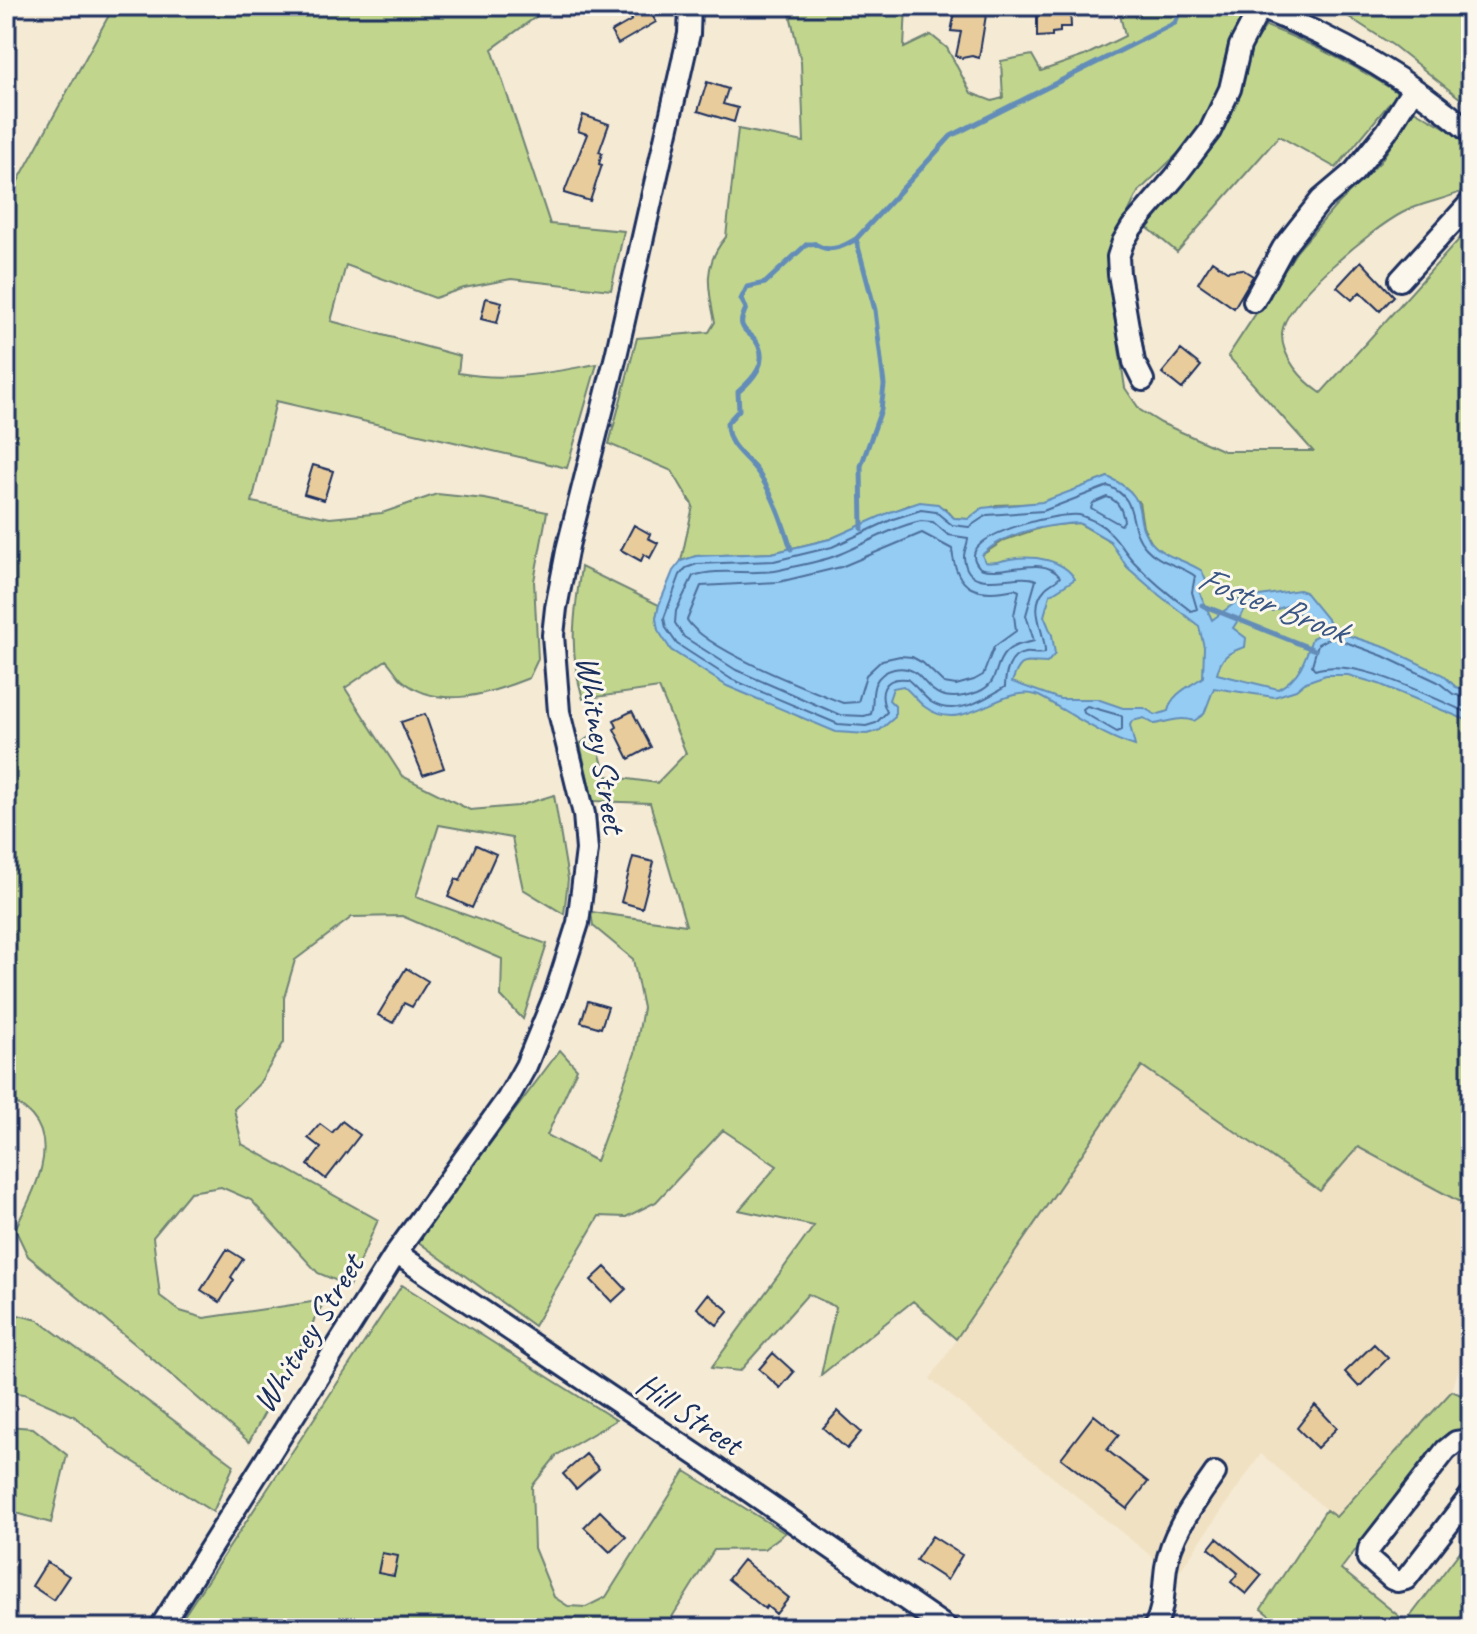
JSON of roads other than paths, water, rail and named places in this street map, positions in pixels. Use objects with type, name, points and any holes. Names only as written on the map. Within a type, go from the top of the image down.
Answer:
[{"type":"street","name":"Whitney Street","points":[[160,1628],[396,1253],[508,1098],[526,1066],[555,995],[578,923],[587,850],[584,814],[559,712],[553,635],[556,608],[686,50],[693,6]]},
{"type":"street","points":[[1143,380],[1134,362],[1118,257],[1132,227],[1210,131],[1230,89],[1240,46],[1257,7],[1331,38],[1413,89],[1471,133]]},
{"type":"street","points":[[1254,301],[1283,248],[1321,200],[1354,172],[1387,131],[1413,89]]},
{"type":"street","points":[[1400,280],[1471,202]]},
{"type":"street","name":"Hill Street","points":[[396,1253],[947,1628]]},
{"type":"street","points":[[1468,1434],[1446,1450],[1369,1549],[1368,1558],[1392,1579],[1406,1579],[1471,1495]]},
{"type":"street","points":[[1154,1628],[1166,1590],[1166,1566],[1176,1539],[1215,1473]]},
{"type":"water","points":[[1108,477],[1132,493],[1145,533],[1152,543],[1163,552],[1202,571],[1206,581],[1199,591],[1212,620],[1240,599],[1299,590],[1305,592],[1335,629],[1387,648],[1443,675],[1456,687],[1471,691],[1471,722],[1379,684],[1348,675],[1326,675],[1274,697],[1214,688],[1204,714],[1194,721],[1179,719],[1154,724],[1144,718],[1132,721],[1130,725],[1135,746],[1098,730],[1036,695],[1009,696],[954,716],[925,707],[903,686],[893,688],[889,700],[895,706],[895,717],[880,730],[867,734],[836,732],[727,686],[671,650],[658,630],[656,618],[659,605],[673,571],[681,561],[696,556],[772,553],[830,539],[920,502],[938,504],[954,518],[968,519],[982,508],[1042,502]],"holes":[[[1079,523],[1110,541],[1127,567],[1199,626],[1204,647],[1203,677],[1177,695],[1168,711],[1156,715],[1144,708],[1123,708],[1097,699],[1060,699],[1012,682],[1018,668],[1024,663],[1047,663],[1055,654],[1052,635],[1044,616],[1050,595],[1075,579],[1063,567],[1047,560],[1019,558],[988,563],[982,555],[1014,535]],[[1247,606],[1272,611],[1286,606],[1310,620],[1322,633],[1312,638],[1296,674],[1278,689],[1217,674],[1226,656],[1245,647],[1246,638],[1233,628]]]},
{"type":"waterway","name":"Foster Brook","points":[[862,529],[861,466],[881,410],[884,385],[875,310],[856,239],[951,136],[1175,23],[1182,6]]},
{"type":"waterway","points":[[791,549],[769,491],[754,467],[734,446],[728,432],[727,423],[739,410],[738,392],[758,370],[761,356],[756,341],[742,325],[746,308],[741,299],[747,287],[765,283],[807,244],[835,248],[856,239]]},
{"type":"waterway","name":"Foster Brook","points":[[1202,605],[1315,650]]}]
